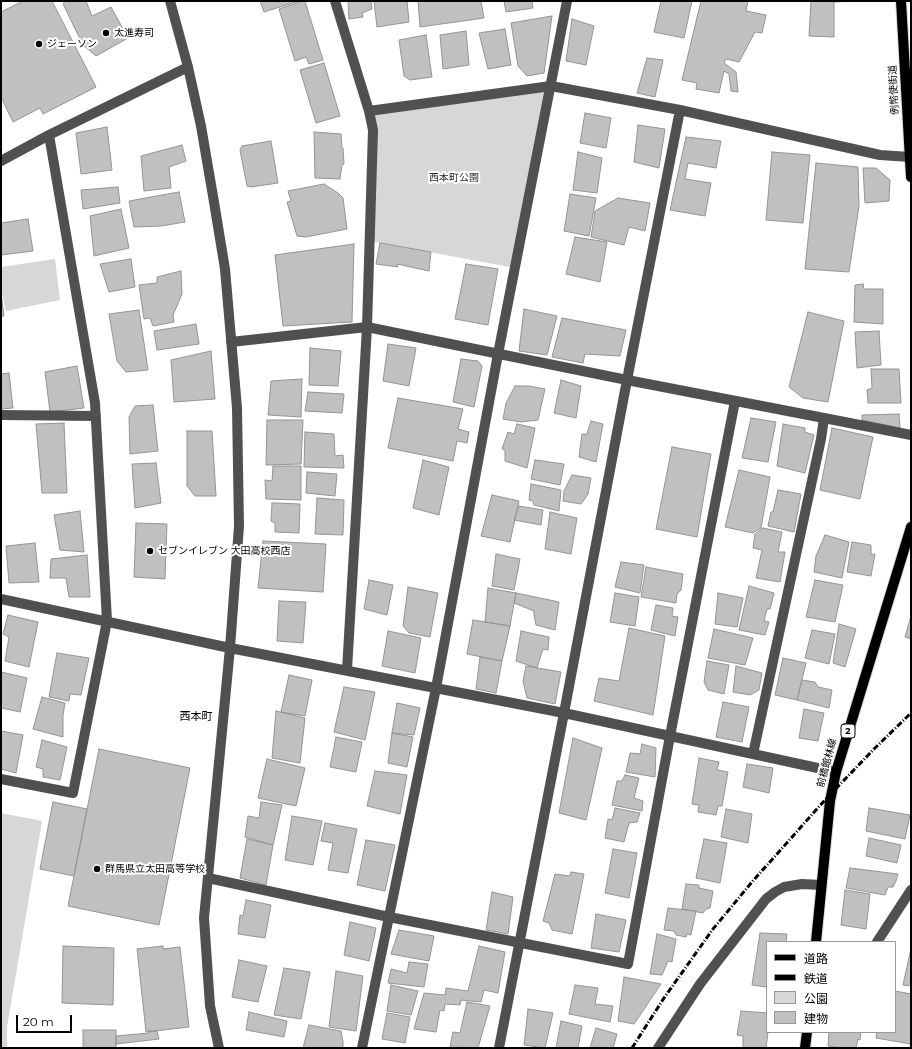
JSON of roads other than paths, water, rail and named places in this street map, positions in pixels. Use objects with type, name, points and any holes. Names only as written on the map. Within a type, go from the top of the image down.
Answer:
[{"type":"main road","name":"例幣使街道","points":[[901,1],[911,177]]},
{"type":"main road","name":"前橋館林線","points":[[816,941],[830,801],[836,772],[911,527]]},
{"type":"main road","points":[[805,1048],[807,1033]]},
{"type":"street","points":[[170,1],[188,67],[201,126],[225,268],[237,408],[239,526],[230,648],[204,918],[210,1006],[219,1048]]},
{"type":"street","points":[[335,1],[369,111],[372,130],[367,327],[347,670]]},
{"type":"street","points":[[362,1048],[436,688],[498,354],[567,1]]},
{"type":"street","points":[[1,161],[49,134],[188,67]]},
{"type":"street","points":[[369,111],[551,86],[680,110],[880,155],[910,157]]},
{"type":"street","points":[[499,1048],[680,110]]},
{"type":"street","points":[[1,779],[73,793],[107,621],[95,403],[49,134]]},
{"type":"street","points":[[231,342],[367,327],[911,436]]},
{"type":"street","points":[[208,878],[389,917],[628,964],[670,736],[735,401]]},
{"type":"street","points":[[1,415],[96,416]]},
{"type":"street","points":[[753,754],[821,439],[824,418]]},
{"type":"street","points":[[1,599],[230,648],[564,713],[836,772]]},
{"type":"street","points":[[658,1048],[700,984],[766,900],[775,892],[784,887],[802,884],[821,885]]},
{"type":"street","points":[[878,941],[911,890]]},
{"type":"railway","points":[[632,1048],[664,998],[713,929],[752,882],[825,800],[911,713]]},
{"type":"place","name":"太進寿司","points":[[106,33]]},
{"type":"place","name":"ジェーソン","points":[[39,44]]},
{"type":"place","name":"セブンイレブン 大田高校西店","points":[[150,551]]},
{"type":"place","name":"群馬県立太田高等学校","points":[[97,869]]},
{"type":"district","name":"西本町","points":[[196,717]]},
{"type":"park label","name":"西本町公園","points":[[454,178]]}]
